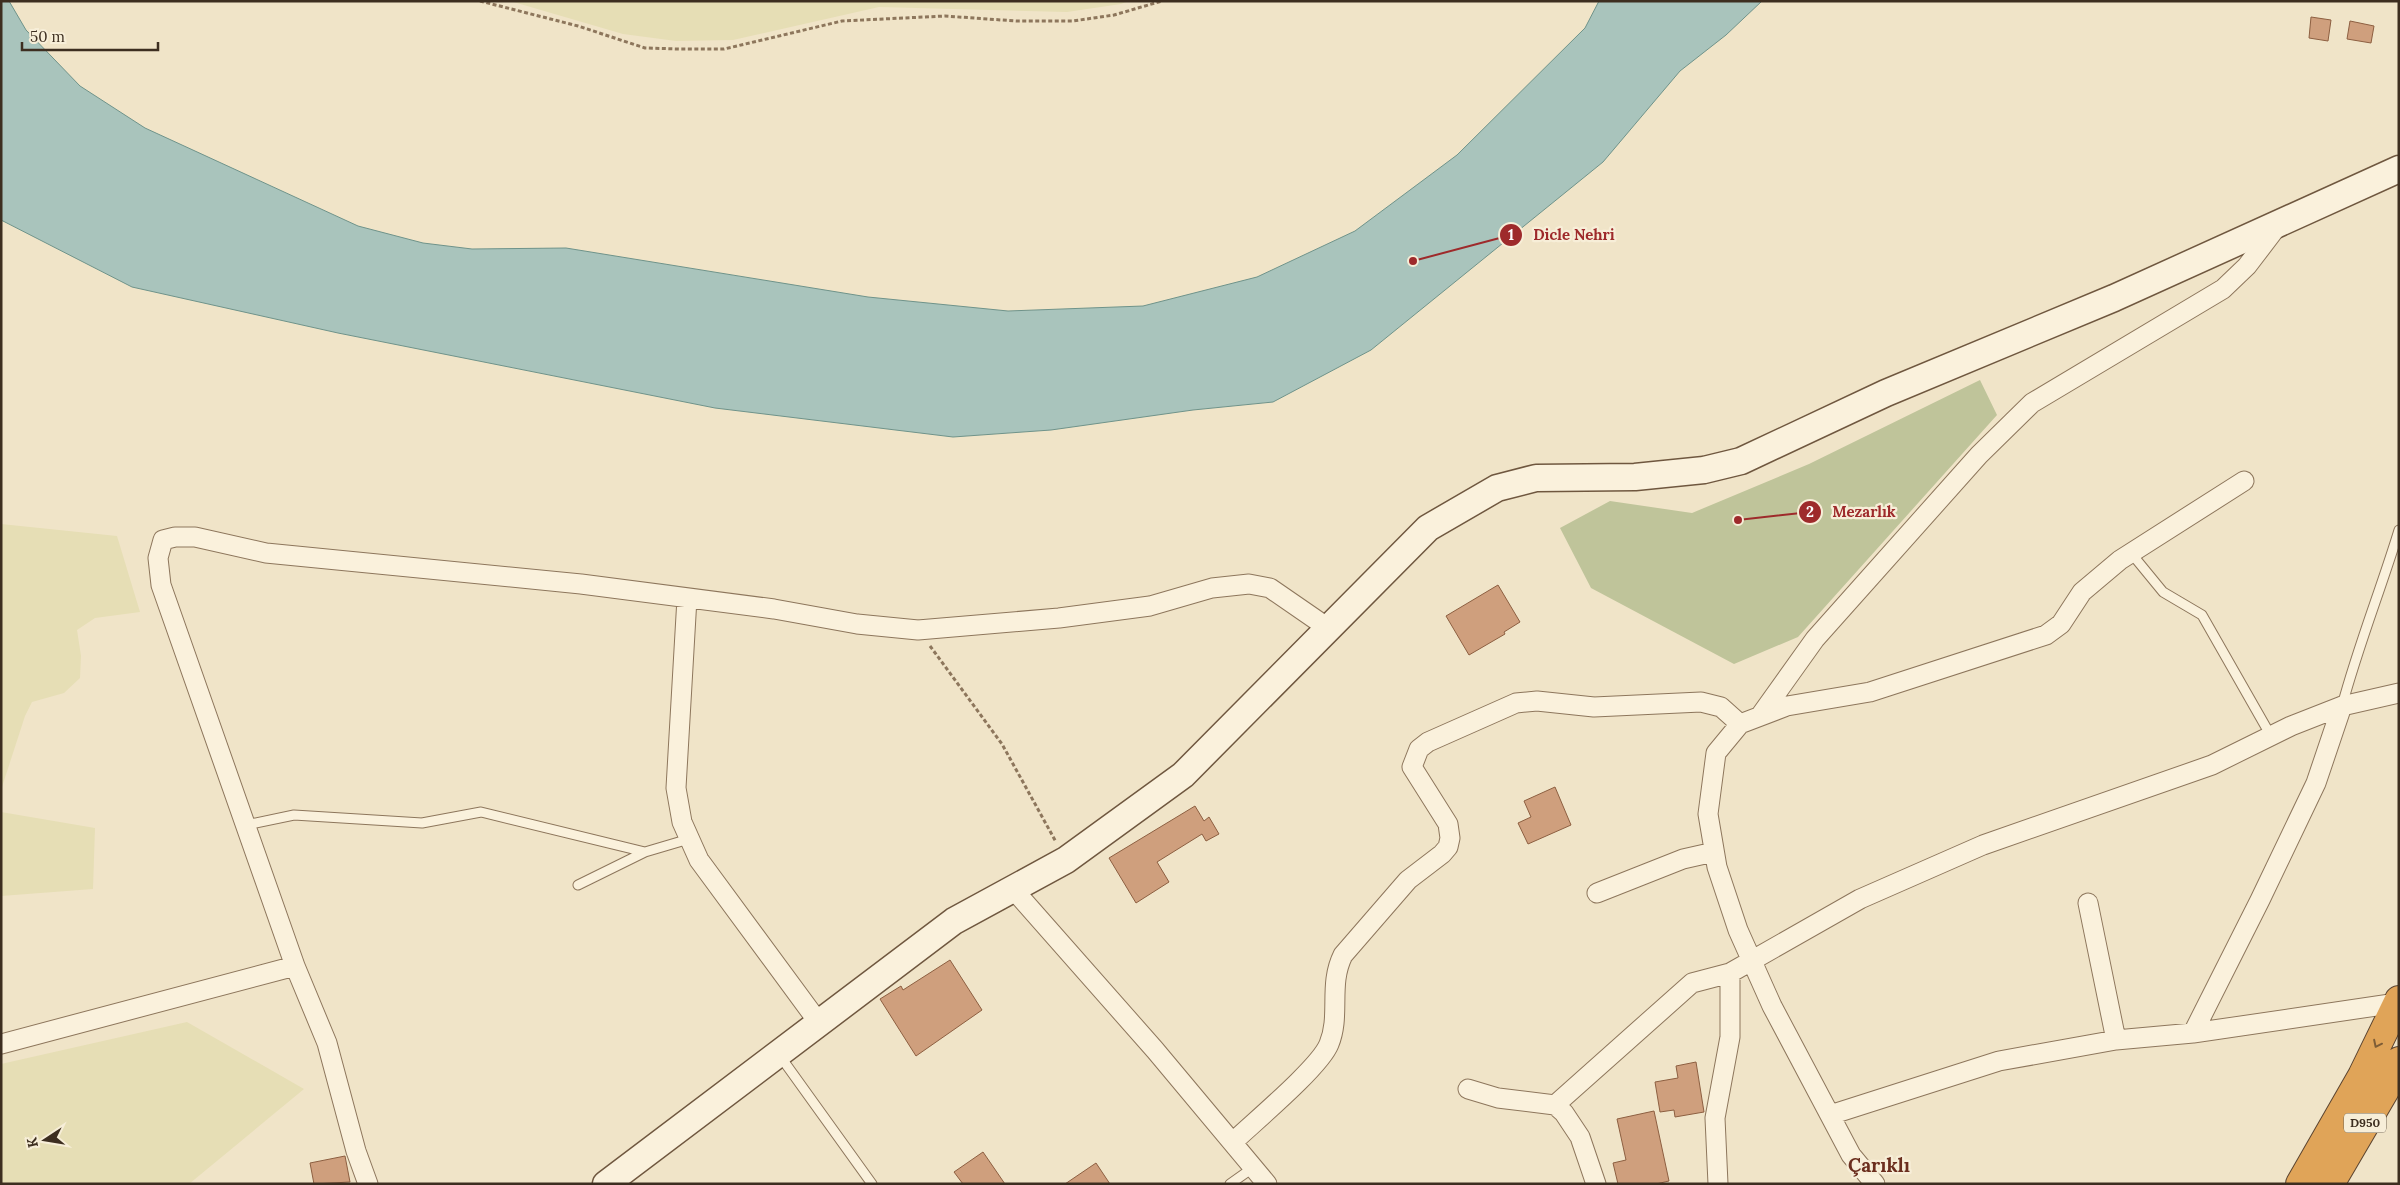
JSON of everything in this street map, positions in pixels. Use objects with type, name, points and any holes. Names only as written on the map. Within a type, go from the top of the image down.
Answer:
[{"type":"highway","points":[[2300,1184],[2362,1076],[2398,1002]]},
{"type":"highway","name":"D950","points":[[2330,1184],[2395,1079]]},
{"type":"street","points":[[606,1184],[954,921],[1066,860],[1183,775],[1428,528],[1497,488],[1536,478],[1635,477],[1704,470],[1741,460],[1886,393],[2114,298],[2398,167]]},
{"type":"street","points":[[1760,716],[1815,639],[1979,455],[2032,403],[2223,289],[2248,266],[2281,222]]},
{"type":"street","points":[[1875,1184],[1851,1155],[1772,1006],[1738,930],[1717,868],[1708,814],[1716,753],[1740,724],[1787,706],[1870,692],[2046,635],[2061,624],[2082,592],[2131,553],[2244,481]]},
{"type":"street","points":[[368,1184],[356,1151],[327,1043],[295,966],[161,585],[158,558],[163,540],[175,536],[195,537],[266,553],[571,583],[774,609],[858,624],[918,630],[1059,618],[1150,606],[1212,588],[1249,584],[1270,588],[1328,628]]},
{"type":"street","points":[[687,598],[676,788],[682,822],[699,860],[819,1023]]},
{"type":"street","points":[[1555,1105],[1692,983],[1730,973],[1860,898],[1983,845],[2212,765],[2271,736],[2342,706],[2399,693]]},
{"type":"street","points":[[1233,1142],[1310,1069],[1329,1045],[1334,1022],[1336,969],[1343,955],[1408,880],[1442,854],[1448,847],[1450,838],[1448,824],[1412,767],[1419,749],[1428,742],[1516,703],[1537,701],[1594,707],[1701,702],[1721,707],[1740,724]]},
{"type":"street","points":[[2193,1033],[2316,783],[2342,706]]},
{"type":"street","points":[[1597,893],[1683,859],[1714,852]]},
{"type":"street","points":[[1013,889],[1155,1050],[1254,1167],[1266,1184]]},
{"type":"street","points":[[2088,903],[2116,1040]]},
{"type":"street","points":[[1,1044],[295,966]]},
{"type":"street","points":[[1718,1184],[1715,1118],[1730,1037],[1730,973]]},
{"type":"street","points":[[1830,1115],[1999,1061],[2116,1040],[2193,1033],[2398,1002]]},
{"type":"street","points":[[1468,1089],[1498,1098],[1555,1105],[1564,1113],[1580,1137],[1596,1184]]},
{"type":"lane","points":[[2342,706],[2354,662],[2374,608],[2399,530]]},
{"type":"lane","points":[[2131,553],[2163,592],[2202,616],[2271,736]]},
{"type":"lane","points":[[246,825],[294,815],[422,823],[481,812],[645,852]]},
{"type":"lane","points":[[578,885],[645,852],[689,838]]},
{"type":"lane","points":[[778,1054],[872,1184]]},
{"type":"lane","points":[[1230,1184],[1254,1167]]},
{"type":"path","points":[[480,1],[578,26],[645,48],[679,49],[724,49],[842,21],[945,16],[1016,21],[1073,20],[1114,15],[1162,1]]},
{"type":"path","points":[[918,630],[1002,744],[1066,860]]},
{"type":"shaded area","points":[[510,1],[1129,1],[1121,4],[1067,12],[879,7],[733,40],[676,41],[623,34]]},
{"type":"shaded area","points":[[1,524],[117,536],[140,612],[95,618],[77,630],[81,656],[80,678],[64,693],[32,702],[25,716],[1,790]]},
{"type":"shaded area","points":[[1,812],[95,828],[93,889],[1,896]]},
{"type":"shaded area","points":[[187,1022],[304,1089],[189,1184],[1,1184],[1,1064]]},
{"type":"green space","points":[[1980,380],[1997,415],[1798,637],[1734,664],[1591,588],[1560,528],[1610,501],[1692,513],[1809,464]]},
{"type":"water","points":[[1,1],[9,1],[26,30],[80,86],[145,128],[358,226],[423,243],[472,249],[566,248],[868,297],[1008,311],[1143,306],[1257,277],[1355,231],[1457,155],[1585,28],[1599,1],[1762,1],[1726,35],[1680,71],[1603,162],[1371,350],[1273,402],[1193,410],[1051,430],[953,437],[715,408],[338,333],[132,287],[1,220]]},
{"type":"building","points":[[2311,17],[2331,20],[2328,41],[2309,38]]},
{"type":"building","points":[[2350,21],[2374,26],[2371,43],[2347,39]]},
{"type":"building","points":[[1498,585],[1520,622],[1504,632],[1505,634],[1469,655],[1446,616]]},
{"type":"building","points":[[1555,787],[1571,825],[1528,844],[1518,823],[1531,817],[1524,801]]},
{"type":"building","points":[[1195,806],[1204,821],[1209,817],[1219,834],[1206,841],[1202,834],[1157,862],[1169,882],[1136,903],[1109,858]]},
{"type":"building","points":[[950,960],[982,1010],[916,1056],[880,999],[901,986],[903,990]]},
{"type":"building","points":[[1696,1062],[1704,1112],[1675,1117],[1674,1110],[1660,1112],[1655,1082],[1678,1078],[1676,1066]]},
{"type":"building","points":[[1654,1111],[1669,1181],[1656,1184],[1618,1184],[1613,1163],[1626,1160],[1617,1119]]},
{"type":"building","points":[[983,1152],[1005,1184],[963,1184],[954,1172]]},
{"type":"building","points":[[345,1156],[350,1182],[314,1184],[310,1163]]},
{"type":"building","points":[[1096,1163],[1110,1184],[1065,1184]]},
{"type":"place","name":"Dicle Nehri","points":[[1413,261]]},
{"type":"place","name":"Mezarlık","points":[[1738,520]]},
{"type":"district","name":"Çarıklı","points":[[1879,1165]]}]
